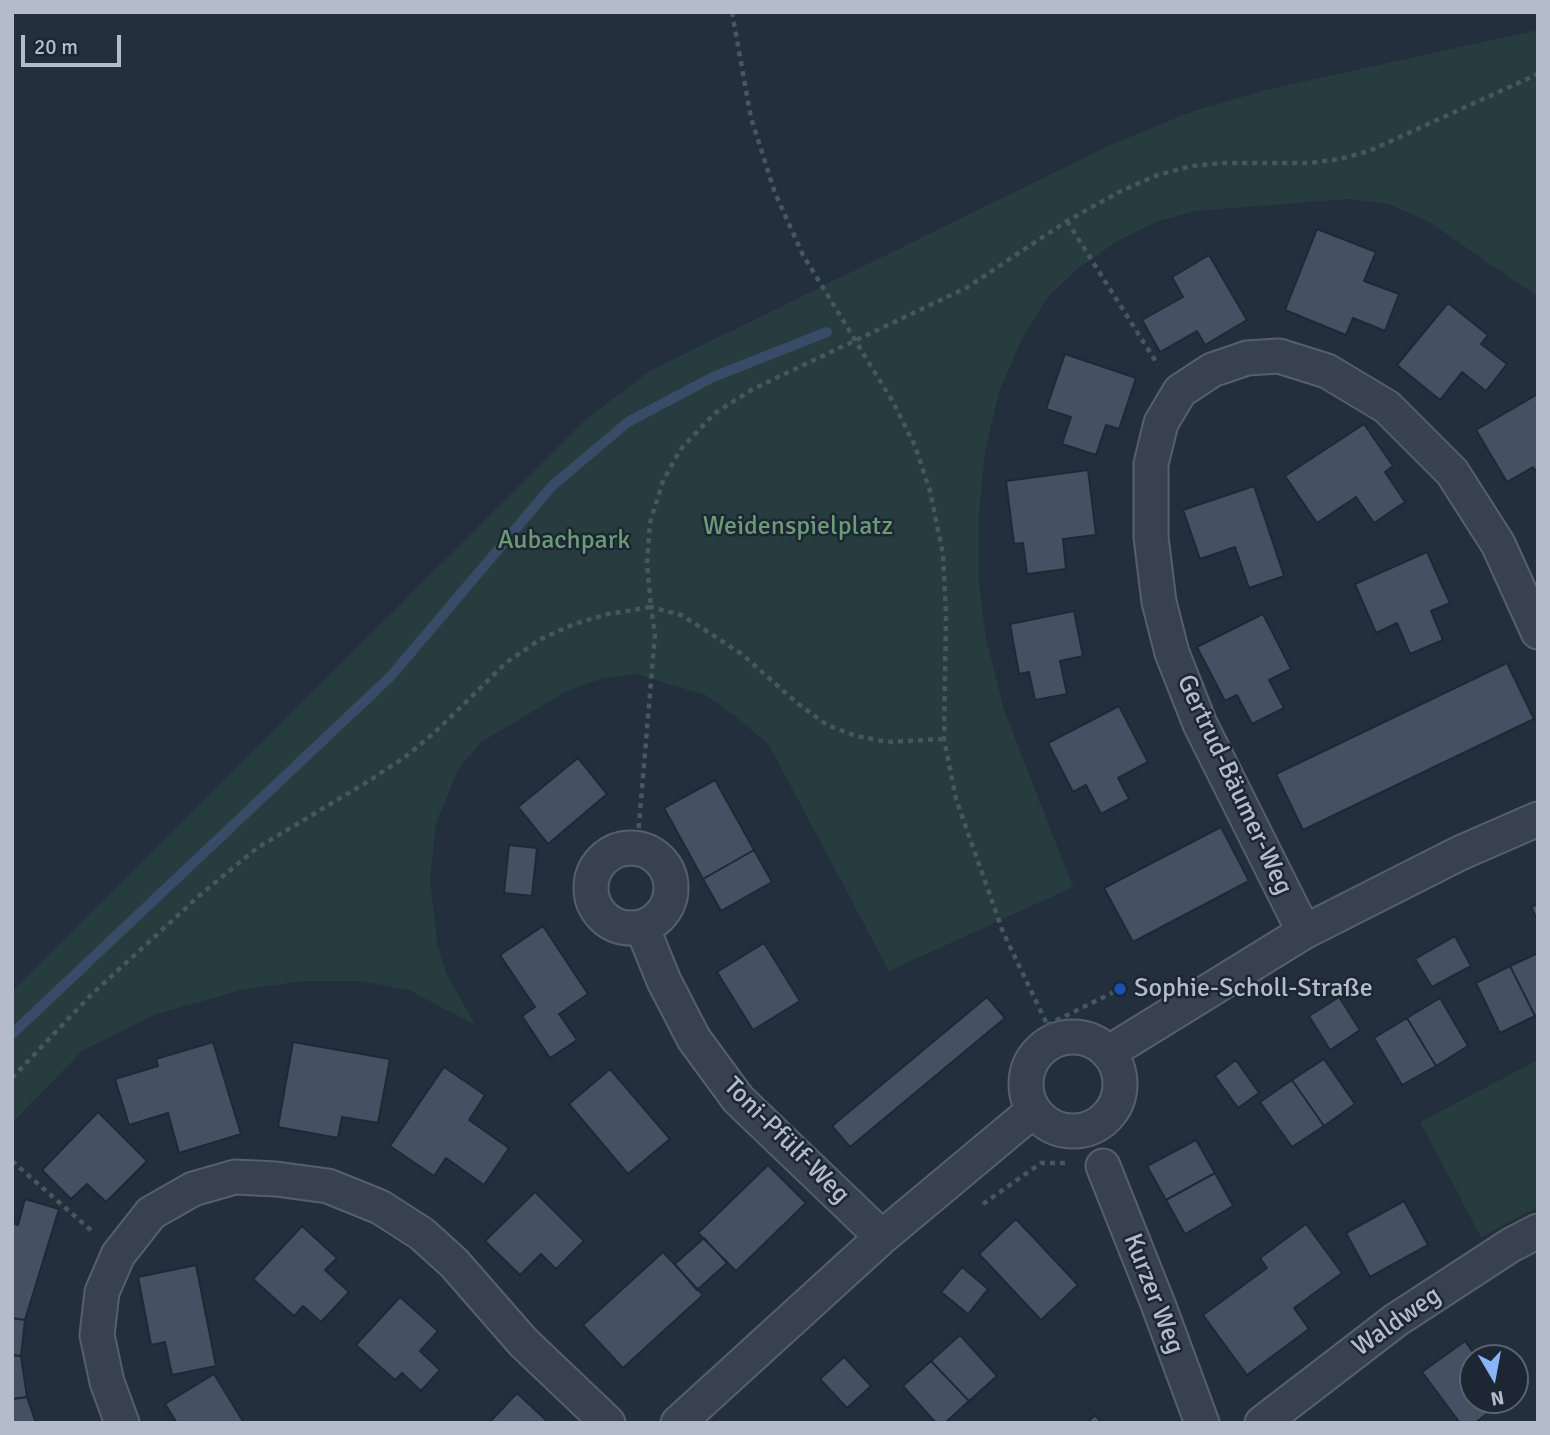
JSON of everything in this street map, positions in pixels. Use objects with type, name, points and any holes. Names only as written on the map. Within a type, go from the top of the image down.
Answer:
[{"type":"street","name":"Gertrud-Bäumer-Weg","points":[[1304,932],[1200,724],[1172,653],[1159,602],[1151,537],[1151,464],[1161,423],[1180,391],[1212,370],[1247,358],[1279,356],[1327,371],[1387,407],[1452,472],[1498,544],[1538,632]]},
{"type":"street","points":[[1108,1052],[1304,932],[1460,853],[1538,818]]},
{"type":"street","points":[[637,848],[659,859],[666,868],[671,892],[662,914],[653,922],[629,929],[616,926],[596,909],[590,884],[601,860],[611,852],[637,848]]},
{"type":"street","name":"Toni-Pfülf-Weg","points":[[642,927],[664,981],[694,1039],[738,1099],[882,1237]]},
{"type":"street","points":[[1051,1033],[1096,1043],[1108,1052],[1116,1065],[1120,1080],[1119,1096],[1102,1122],[1088,1129],[1073,1131],[1058,1129],[1045,1122],[1028,1098],[1026,1084],[1028,1071],[1051,1033]]},
{"type":"street","points":[[678,1423],[882,1237],[1034,1110]]},
{"type":"street","name":"Kurzer Weg","points":[[1091,1165],[1158,1304],[1202,1423]]},
{"type":"street","points":[[122,1423],[107,1382],[97,1335],[102,1292],[118,1255],[151,1213],[193,1189],[235,1177],[328,1185],[380,1207],[422,1234],[454,1263],[523,1342],[608,1423]]},
{"type":"street","name":"Waldweg","points":[[1262,1423],[1396,1320],[1511,1245],[1538,1231]]},
{"type":"path","points":[[732,12],[751,118],[775,192],[803,255],[893,402],[915,446],[930,491],[943,554],[946,615],[944,738],[956,799],[1003,932],[1051,1033],[1119,989]]},
{"type":"path","points":[[637,848],[655,634],[648,563],[650,523],[663,481],[680,450],[715,413],[753,389],[966,288],[1067,221],[1156,176],[1191,166],[1222,163],[1310,163],[1340,159],[1368,151],[1538,74]]},
{"type":"path","points":[[1067,221],[1162,371],[1180,391]]},
{"type":"path","points":[[12,1078],[90,996],[257,848],[404,757],[434,733],[507,662],[541,639],[574,624],[608,614],[651,607],[681,615],[743,655],[797,703],[827,725],[856,736],[888,742],[944,738]]},
{"type":"path","points":[[12,1161],[118,1255]]},
{"type":"path","points":[[983,1204],[1041,1163],[1091,1165]]},
{"type":"green space","points":[[1538,30],[1538,297],[1428,221],[1388,204],[1348,199],[1195,211],[1155,222],[1121,239],[1077,269],[1046,299],[1021,341],[1000,389],[985,451],[979,515],[979,584],[986,639],[1004,710],[1073,887],[889,971],[769,745],[706,695],[636,674],[603,678],[567,691],[480,743],[458,770],[436,823],[430,879],[437,942],[446,973],[475,1025],[409,990],[360,981],[303,981],[241,990],[154,1015],[83,1050],[12,1123],[12,992],[585,420],[650,371],[1106,147],[1188,113],[1265,90]]},
{"type":"green space","points":[[1538,1060],[1538,1207],[1481,1237],[1420,1122]]},
{"type":"building","points":[[1317,229],[1376,252],[1364,281],[1399,294],[1385,331],[1353,318],[1346,335],[1285,310]]},
{"type":"building","points":[[1209,255],[1247,320],[1205,345],[1197,331],[1160,352],[1142,320],[1183,297],[1172,277]]},
{"type":"building","points":[[1448,303],[1488,335],[1481,344],[1507,364],[1486,391],[1462,372],[1440,400],[1397,365]]},
{"type":"building","points":[[1065,354],[1136,378],[1119,429],[1106,425],[1096,455],[1062,444],[1071,417],[1046,409]]},
{"type":"building","points":[[1538,394],[1538,474],[1533,467],[1507,482],[1476,430]]},
{"type":"building","points":[[1364,424],[1393,466],[1385,472],[1405,502],[1374,523],[1356,497],[1317,523],[1285,476]]},
{"type":"building","points":[[1088,470],[1096,535],[1063,539],[1066,569],[1027,574],[1023,543],[1014,544],[1006,481]]},
{"type":"building","points":[[1254,486],[1284,576],[1249,588],[1235,547],[1200,559],[1183,510]]},
{"type":"building","points":[[1427,552],[1450,603],[1431,611],[1443,640],[1410,654],[1397,623],[1376,633],[1355,584]]},
{"type":"building","points":[[1074,611],[1083,656],[1060,661],[1067,694],[1035,700],[1029,672],[1019,674],[1010,624]]},
{"type":"building","points":[[1263,614],[1291,669],[1269,680],[1284,708],[1252,724],[1237,695],[1225,701],[1197,647]]},
{"type":"building","points":[[1507,663],[1534,719],[1303,830],[1276,774]]},
{"type":"building","points":[[1119,706],[1148,762],[1118,778],[1129,799],[1101,814],[1086,785],[1073,792],[1048,743]]},
{"type":"building","points":[[578,758],[607,794],[548,844],[518,807]]},
{"type":"building","points":[[715,780],[754,850],[703,879],[664,808]]},
{"type":"building","points":[[1221,827],[1249,881],[1133,942],[1104,888]]},
{"type":"building","points":[[509,845],[537,848],[532,896],[504,893]]},
{"type":"building","points":[[754,850],[772,882],[721,911],[703,879]]},
{"type":"building","points":[[1538,904],[1538,921],[1531,907]]},
{"type":"building","points":[[543,926],[588,994],[559,1014],[577,1040],[550,1058],[522,1016],[535,1007],[500,955]]},
{"type":"building","points":[[1455,936],[1471,966],[1432,987],[1415,959]]},
{"type":"building","points":[[764,943],[800,1001],[753,1030],[717,972]]},
{"type":"building","points":[[1538,953],[1538,1014],[1535,1016],[1510,966]]},
{"type":"building","points":[[1510,966],[1535,1016],[1500,1033],[1476,983]]},
{"type":"building","points":[[987,997],[1005,1018],[850,1147],[832,1126]]},
{"type":"building","points":[[1339,997],[1360,1030],[1330,1050],[1309,1016]]},
{"type":"building","points":[[1440,998],[1468,1046],[1436,1066],[1407,1018]]},
{"type":"building","points":[[1407,1018],[1436,1066],[1402,1085],[1374,1038]]},
{"type":"building","points":[[213,1042],[241,1134],[179,1153],[168,1113],[129,1125],[115,1079],[158,1066],[156,1059]]},
{"type":"building","points":[[293,1042],[390,1059],[378,1123],[342,1117],[338,1138],[278,1127]]},
{"type":"building","points":[[1324,1059],[1355,1104],[1324,1126],[1292,1080]]},
{"type":"building","points":[[1236,1060],[1259,1093],[1238,1108],[1215,1076]]},
{"type":"building","points":[[444,1067],[485,1095],[469,1120],[509,1148],[484,1185],[446,1158],[434,1176],[390,1146]]},
{"type":"building","points":[[610,1069],[670,1139],[628,1174],[569,1104]]},
{"type":"building","points":[[1292,1080],[1324,1126],[1292,1147],[1260,1102]]},
{"type":"building","points":[[98,1112],[147,1161],[106,1202],[87,1184],[71,1199],[42,1170]]},
{"type":"building","points":[[1196,1140],[1215,1173],[1166,1200],[1147,1166]]},
{"type":"building","points":[[768,1165],[806,1203],[736,1271],[698,1233]]},
{"type":"building","points":[[1215,1173],[1233,1206],[1185,1234],[1166,1200]]},
{"type":"building","points":[[535,1192],[584,1241],[556,1269],[541,1254],[520,1275],[485,1241]]},
{"type":"building","points":[[25,1199],[59,1209],[25,1320],[12,1318],[12,1223],[18,1225]]},
{"type":"building","points":[[1404,1201],[1428,1245],[1370,1277],[1346,1233]]},
{"type":"building","points":[[1016,1219],[1078,1285],[1041,1320],[979,1254]]},
{"type":"building","points":[[1306,1224],[1342,1273],[1294,1308],[1309,1329],[1247,1375],[1203,1315],[1267,1268],[1260,1258]]},
{"type":"building","points":[[302,1226],[337,1258],[325,1270],[349,1292],[321,1322],[303,1306],[294,1316],[253,1279]]},
{"type":"building","points":[[704,1238],[727,1263],[697,1290],[675,1264]]},
{"type":"building","points":[[663,1252],[703,1295],[623,1368],[583,1325]]},
{"type":"building","points":[[196,1265],[216,1366],[172,1375],[165,1342],[151,1345],[138,1277]]},
{"type":"building","points":[[962,1267],[988,1289],[968,1314],[941,1292]]},
{"type":"building","points":[[400,1297],[438,1331],[420,1351],[440,1370],[421,1391],[402,1373],[395,1380],[356,1345]]},
{"type":"building","points":[[12,1318],[25,1320],[21,1356],[12,1355]]},
{"type":"building","points":[[960,1335],[997,1376],[969,1401],[931,1361]]},
{"type":"building","points":[[1459,1345],[1459,1414],[1487,1414],[1475,1423],[1460,1423],[1422,1372]]},
{"type":"building","points":[[12,1355],[21,1356],[27,1397],[12,1399]]},
{"type":"building","points":[[844,1357],[871,1386],[847,1408],[820,1379]]},
{"type":"building","points":[[931,1361],[969,1401],[945,1423],[936,1423],[903,1386]]},
{"type":"building","points":[[214,1374],[244,1423],[177,1423],[165,1404]]},
{"type":"building","points":[[517,1393],[549,1423],[489,1423]]},
{"type":"building","points":[[27,1397],[36,1423],[12,1423],[12,1399]]},
{"type":"building","points":[[1095,1415],[1102,1423],[1087,1423]]},
{"type":"waterway","points":[[12,1034],[391,676],[552,486],[628,422],[713,377],[827,332]]},
{"type":"place","name":"Sophie-Scholl-Straße","points":[[1120,989]]},
{"type":"park label","name":"Weidenspielplatz","points":[[798,527]]},
{"type":"park label","name":"Aubachpark","points":[[564,541]]}]
